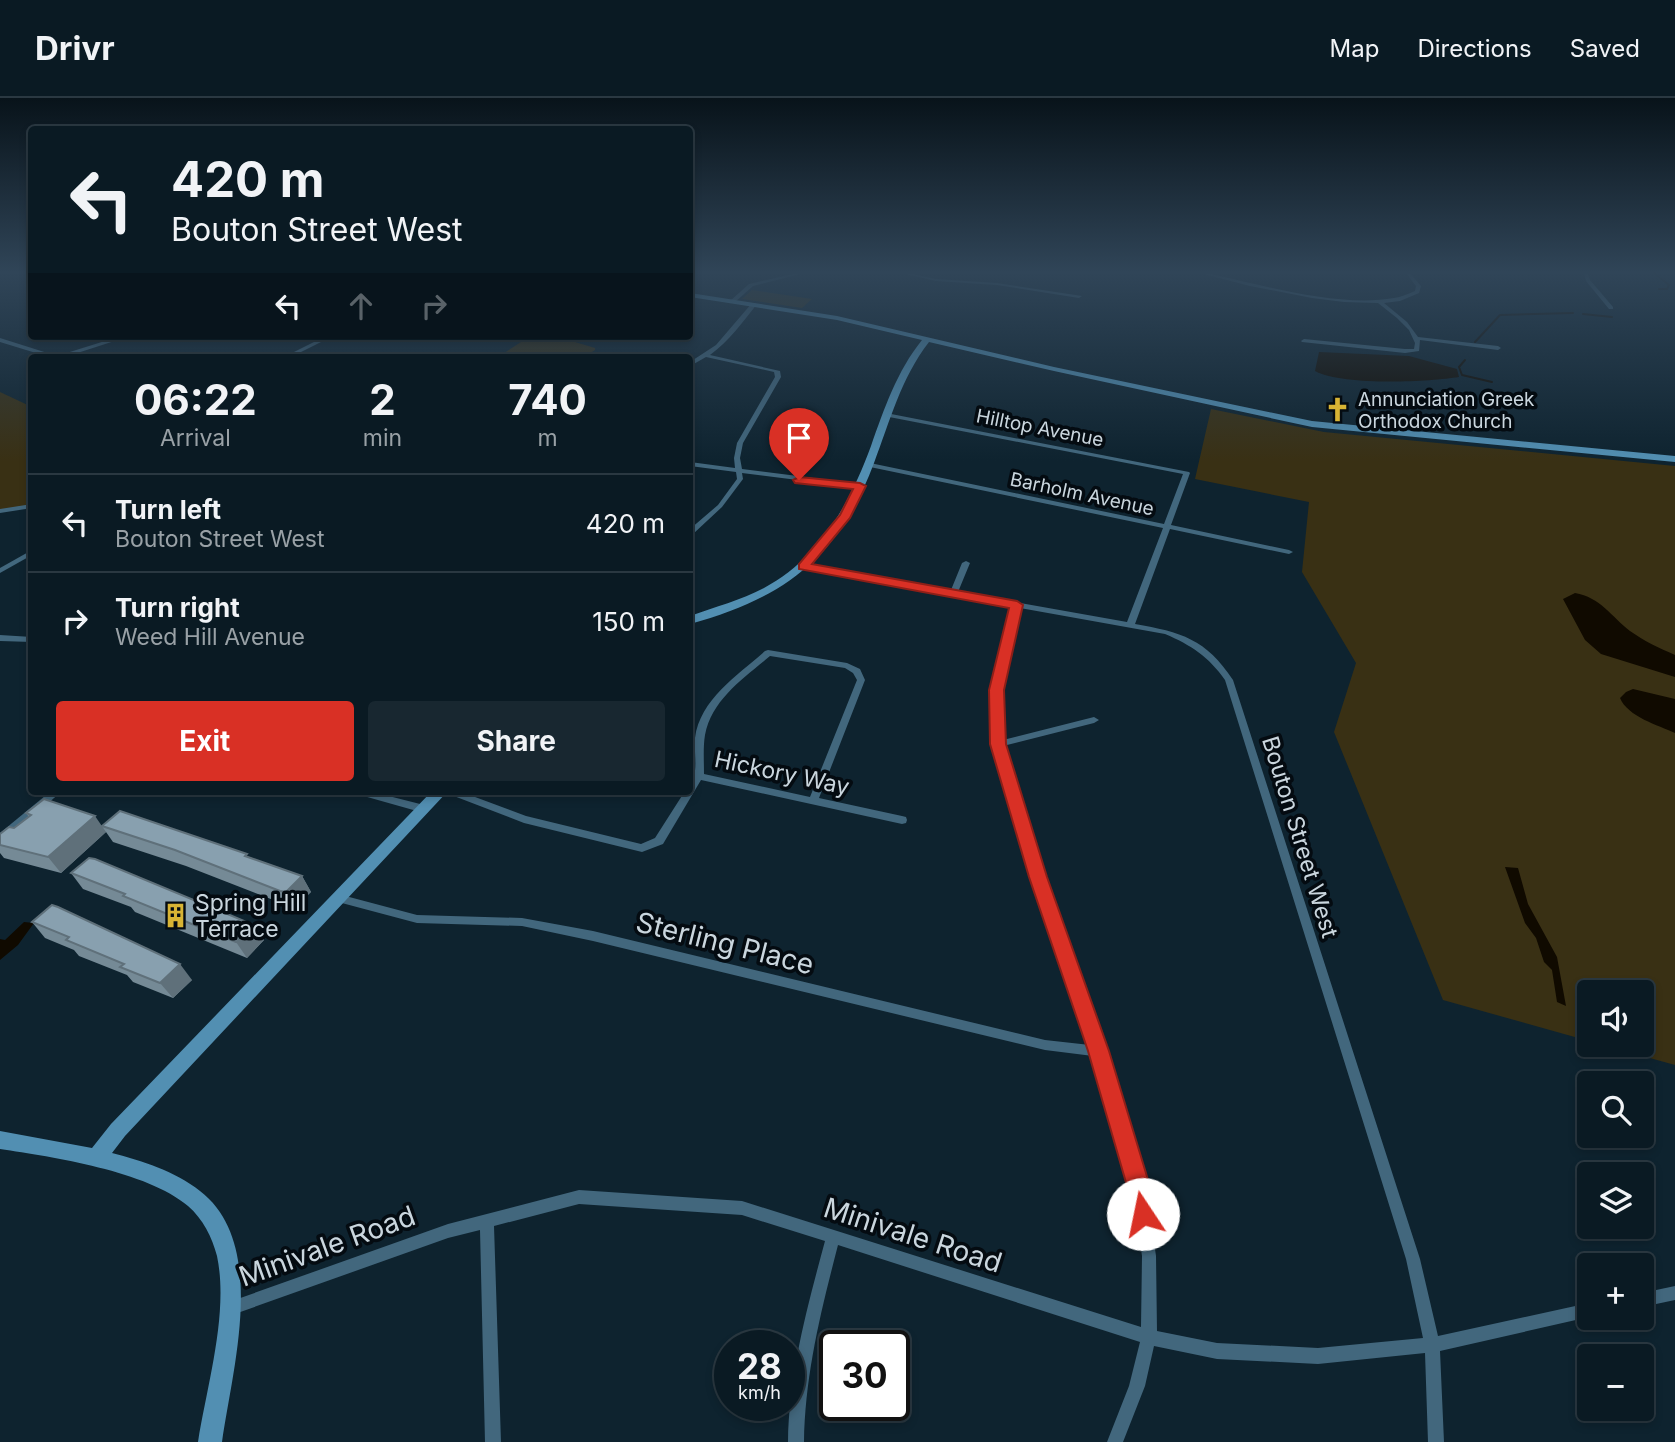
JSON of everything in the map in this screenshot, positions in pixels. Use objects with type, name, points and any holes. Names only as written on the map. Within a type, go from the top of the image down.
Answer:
[{"type":"main road","points":[[906,336],[1312,424],[1675,459]]},
{"type":"main road","points":[[693,619],[749,599],[779,584],[803,566],[846,516],[870,465],[887,415],[917,351],[926,341]]},
{"type":"main road","points":[[96,1158],[118,1130],[437,795]]},
{"type":"main road","points":[[0,1140],[96,1158],[128,1167],[176,1184],[206,1210],[215,1224],[226,1252],[229,1309],[210,1442]]},
{"type":"street","points":[[693,363],[722,345],[729,336]]},
{"type":"street","points":[[1304,341],[1413,351],[1419,347],[1417,338],[1498,348]]},
{"type":"street","points":[[0,340],[47,354]]},
{"type":"street","points":[[67,354],[114,340]]},
{"type":"street","points":[[293,354],[322,340]]},
{"type":"street","points":[[693,529],[720,506],[740,479],[737,458],[740,443],[778,377],[777,371],[707,356]]},
{"type":"street","name":"Hilltop Avenue","points":[[887,415],[1187,473],[1165,528]]},
{"type":"street","points":[[693,464],[860,486]]},
{"type":"street","name":"Barholm Avenue","points":[[870,465],[1289,552]]},
{"type":"street","points":[[0,511],[28,507]]},
{"type":"street","points":[[1130,625],[1165,528]]},
{"type":"street","points":[[0,571],[28,554]]},
{"type":"street","points":[[953,594],[966,563]]},
{"type":"street","name":"Bouton Street West","points":[[803,566],[1167,632],[1192,642],[1215,658],[1230,680],[1413,1259],[1432,1345],[1436,1442]]},
{"type":"street","points":[[1017,605],[996,690],[998,744],[1038,877],[1098,1051],[1140,1193],[1149,1256],[1149,1337],[1138,1386],[1115,1442]]},
{"type":"street","points":[[0,638],[28,640]]},
{"type":"street","points":[[699,776],[700,736],[706,714],[722,693],[768,653],[847,666],[858,671],[861,680],[814,799]]},
{"type":"street","points":[[998,744],[1094,720]]},
{"type":"street","name":"Hickory Way","points":[[693,786],[699,776],[902,820]]},
{"type":"street","points":[[0,839],[52,795]]},
{"type":"street","points":[[371,795],[424,809]]},
{"type":"street","name":"Hickory Way","points":[[460,795],[524,819],[642,848],[660,841],[688,795]]},
{"type":"street","name":"Sterling Place","points":[[338,898],[417,919],[522,922],[582,933],[1032,1042],[1098,1051]]},
{"type":"street","name":"Minivale Road","points":[[229,1309],[448,1231],[579,1198],[742,1208],[1149,1337],[1217,1351],[1318,1356],[1432,1345],[1577,1313]]},
{"type":"street","points":[[487,1220],[493,1442]]},
{"type":"street","points":[[796,1442],[798,1388],[803,1360],[833,1237]]},
{"type":"street","points":[[1654,1297],[1675,1293]]},
{"type":"shaded area","points":[[524,340],[568,340],[595,348],[589,354],[503,354]]},
{"type":"shaded area","points":[[1319,352],[1409,356],[1457,369],[1459,377],[1365,381],[1328,376],[1315,371]]},
{"type":"shaded area","points":[[0,392],[28,405],[28,506],[0,511]]},
{"type":"shaded area","points":[[1211,409],[1324,432],[1675,466],[1675,1065],[1646,1057],[1654,1057],[1654,980],[1577,980],[1577,1038],[1443,1000],[1334,732],[1356,663],[1302,572],[1309,502],[1195,479]]},
{"type":"shaded area","points":[[1575,593],[1592,599],[1605,608],[1635,635],[1675,655],[1675,677],[1601,654],[1585,640],[1563,599]]},
{"type":"shaded area","points":[[1633,689],[1675,699],[1675,733],[1644,720],[1624,705],[1620,698]]},
{"type":"shaded area","points":[[1505,867],[1518,868],[1528,904],[1557,957],[1566,1006],[1557,1002],[1552,970],[1544,962],[1536,938],[1525,923]]},
{"type":"shaded area","points":[[24,922],[34,923],[18,945],[0,960],[0,939],[5,940]]},
{"type":"building","points":[[44,799],[95,816],[48,857],[0,845],[0,834],[9,827],[14,828],[31,815],[26,813]]},
{"type":"building","points":[[120,811],[247,854],[245,856],[302,876],[286,892],[280,891],[175,850],[102,826]]},
{"type":"building","points":[[89,858],[254,925],[236,942],[71,873]]},
{"type":"building","points":[[52,905],[180,964],[160,983],[120,967],[124,964],[66,940],[69,937],[32,922]]},
{"type":"waterway","points":[[1475,342],[1481,336]]},
{"type":"waterway","points":[[1465,360],[1459,367],[1462,375],[1492,382]]},
{"type":"place","name":"Annunciation Greek Orthodox Church","points":[[1338,410]]},
{"type":"place","name":"Spring Hill Terrace","points":[[175,916]]},
{"type":"route","points":[[799,480],[860,486],[846,516],[803,566],[1017,605],[996,690],[998,744],[1038,877],[1098,1051],[1140,1193],[1143,1214]]}]
